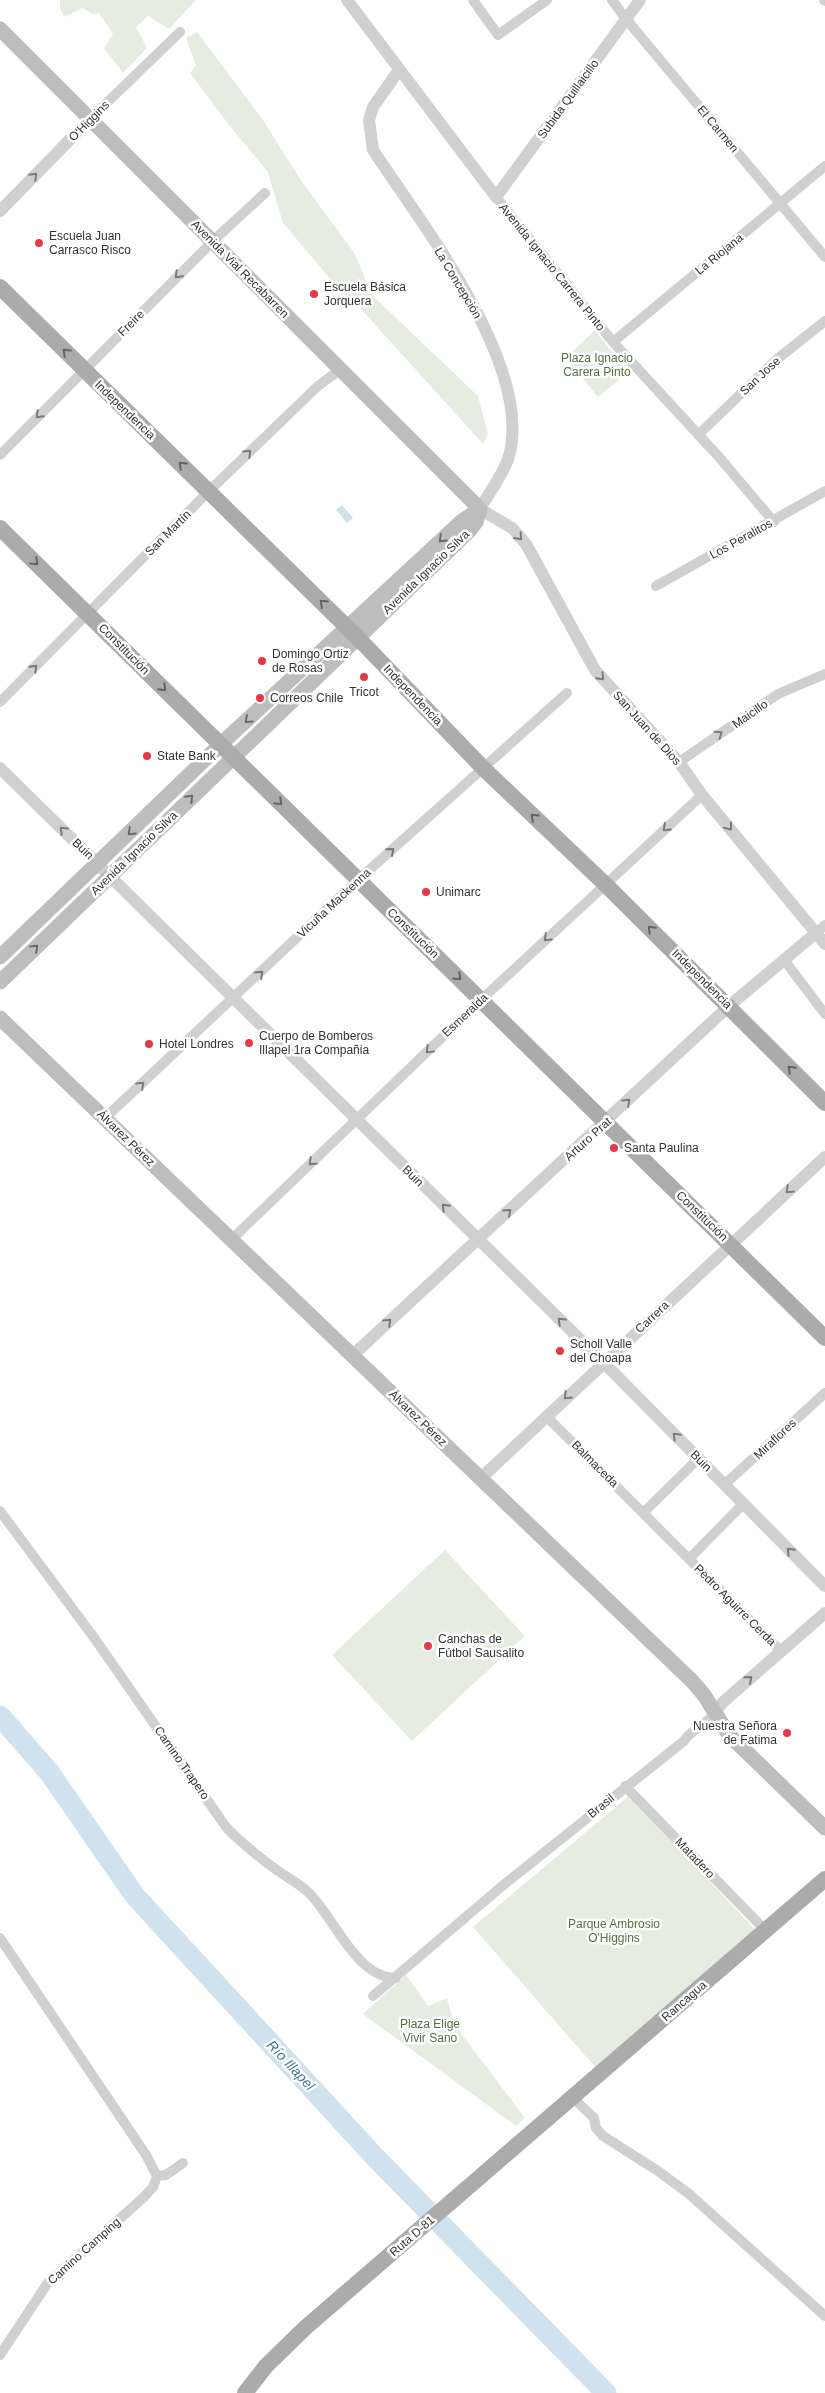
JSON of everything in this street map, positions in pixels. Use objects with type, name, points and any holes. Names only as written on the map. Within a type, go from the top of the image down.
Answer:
[{"type":"main road","name":"Avenida Vial Recabarren","points":[[0,29],[480,509]]},
{"type":"main road","name":"Independencia","points":[[0,287],[353,633],[484,769],[605,884],[825,1103]]},
{"type":"main road","name":"Avenida Ignacio Silva","points":[[0,956],[221,744],[353,633],[470,530],[476,522],[480,509]]},
{"type":"main road","name":"Constitución","points":[[0,528],[825,1338]]},
{"type":"main road","name":"Avenida Ignacio Silva","points":[[0,982],[232,756],[353,633]]},
{"type":"main road","name":"Álvarez Pérez","points":[[0,1018],[692,1681],[704,1695],[714,1714],[737,1744],[825,1828]]},
{"type":"main road","name":"Rancagua","points":[[544,2123],[825,1879]]},
{"type":"main road","name":"Ruta D-81","points":[[244,2393],[282,2350],[305,2328],[544,2123]]},
{"type":"main road","name":"Ruta D-81","points":[[254,2393],[282,2350]]},
{"type":"street","name":"Avenida Ignacio Carrera Pinto","points":[[347,0],[496,197],[613,342],[719,457],[774,522]]},
{"type":"street","points":[[473,0],[498,36],[547,0]]},
{"type":"street","name":"El Carmen","points":[[612,0],[825,257]]},
{"type":"street","name":"Subida Quillaicillo","points":[[496,197],[640,0]]},
{"type":"street","name":"O'Higgins","points":[[0,211],[180,32]]},
{"type":"street","name":"La Concepción","points":[[399,70],[373,107],[369,120],[373,150],[475,306],[508,387],[514,420],[509,457],[480,509]]},
{"type":"street","name":"La Riojana","points":[[613,342],[825,166]]},
{"type":"street","name":"Freire","points":[[0,455],[213,240],[265,193]]},
{"type":"street","name":"San Jose","points":[[698,435],[776,360],[825,321]]},
{"type":"street","name":"San Martín","points":[[0,702],[209,491],[318,386],[341,369]]},
{"type":"street","name":"Los Peralitos","points":[[656,586],[774,522],[825,491]]},
{"type":"street","name":"San Juan de Dios","points":[[480,509],[512,528],[526,544],[595,670],[679,762],[702,795],[820,929],[825,944]]},
{"type":"street","name":"Maicillo","points":[[679,762],[778,694],[825,674]]},
{"type":"street","name":"Vicuña Mackenna","points":[[105,1118],[358,880],[567,693]]},
{"type":"street","name":"Buin","points":[[0,768],[603,1362],[825,1586]]},
{"type":"street","name":"Esmeralda","points":[[231,1240],[481,1000],[702,795]]},
{"type":"street","name":"Arturo Prat","points":[[353,1355],[729,1006],[785,961],[820,929]]},
{"type":"street","points":[[785,961],[825,1014]]},
{"type":"street","name":"Carrera","points":[[481,1478],[603,1362],[825,1157]]},
{"type":"street","name":"Miraflores","points":[[724,1485],[825,1393]]},
{"type":"street","name":"Balmaceda","points":[[546,1416],[689,1558]]},
{"type":"street","points":[[643,1513],[698,1459]]},
{"type":"street","points":[[689,1558],[743,1504]]},
{"type":"street","name":"Camino Trapero","points":[[0,1511],[95,1639],[226,1827],[245,1847],[308,1892],[361,1961],[378,1975],[386,1978],[396,1978]]},
{"type":"street","name":"Pedro Aguirre Cerda","points":[[689,1558],[781,1651]]},
{"type":"street","name":"Brasil","points":[[372,1996],[625,1786],[684,1741],[686,1737],[708,1723],[722,1702],[825,1613]]},
{"type":"street","name":"Matadero","points":[[625,1786],[765,1930]]},
{"type":"street","points":[[0,1938],[146,2155],[157,2176],[166,2175],[183,2163]]},
{"type":"street","points":[[573,2098],[594,2118],[596,2128],[604,2136],[658,2171],[688,2194],[825,2316]]},
{"type":"street","name":"Camino Camping","points":[[0,2356],[47,2284],[144,2197],[153,2187],[157,2176]]},
{"type":"green space","points":[[60,0],[196,0],[169,29],[148,16],[136,27],[147,48],[123,73],[104,48],[113,34],[99,13],[92,14],[83,8],[64,17],[60,8]]},
{"type":"green space","points":[[197,32],[263,120],[302,182],[355,254],[372,295],[478,396],[488,434],[483,444],[359,307],[338,288],[283,223],[268,172],[229,125],[190,73],[196,65],[186,38]]},
{"type":"green space","name":"Plaza Ignacio Carera Pinto","points":[[595,330],[628,372],[598,397],[566,358]]},
{"type":"green space","name":"Canchas de Fútbol Sausalito","points":[[445,1550],[525,1636],[412,1741],[332,1655]]},
{"type":"green space","name":"Parque Ambrosio O'Higgins","points":[[630,1795],[758,1933],[596,2068],[473,1927]]},
{"type":"green space","name":"Plaza Elige Vivir Sano","points":[[406,1975],[428,2006],[447,1998],[454,2024],[525,2118],[516,2126],[363,2014]]},
{"type":"water","points":[[342,505],[353,518],[347,523],[336,510]]},
{"type":"waterway","name":"Río Illapel","points":[[0,1716],[49,1772],[135,1896],[374,2156],[606,2393]]},
{"type":"place","name":"Escuela Juan Carrasco Risco","points":[[39,243]]},
{"type":"place","name":"Escuela Básica Jorquera","points":[[314,294]]},
{"type":"place","name":"Domingo Ortiz de Rosas","points":[[262,661]]},
{"type":"place","name":"Tricot","points":[[364,677]]},
{"type":"place","name":"Correos Chile","points":[[260,698]]},
{"type":"place","name":"State Bank","points":[[147,756]]},
{"type":"place","name":"Unimarc","points":[[426,892]]},
{"type":"place","name":"Cuerpo de Bomberos Illapel 1ra Compañia","points":[[249,1043]]},
{"type":"place","name":"Hotel Londres","points":[[149,1044]]},
{"type":"place","name":"Santa Paulina","points":[[614,1148]]},
{"type":"place","name":"Scholl Valle del Choapa","points":[[560,1351]]},
{"type":"place","name":"Canchas de Fútbol Sausalito","points":[[428,1646]]},
{"type":"place","name":"Nuestra Señora de Fatima","points":[[787,1733]]}]
